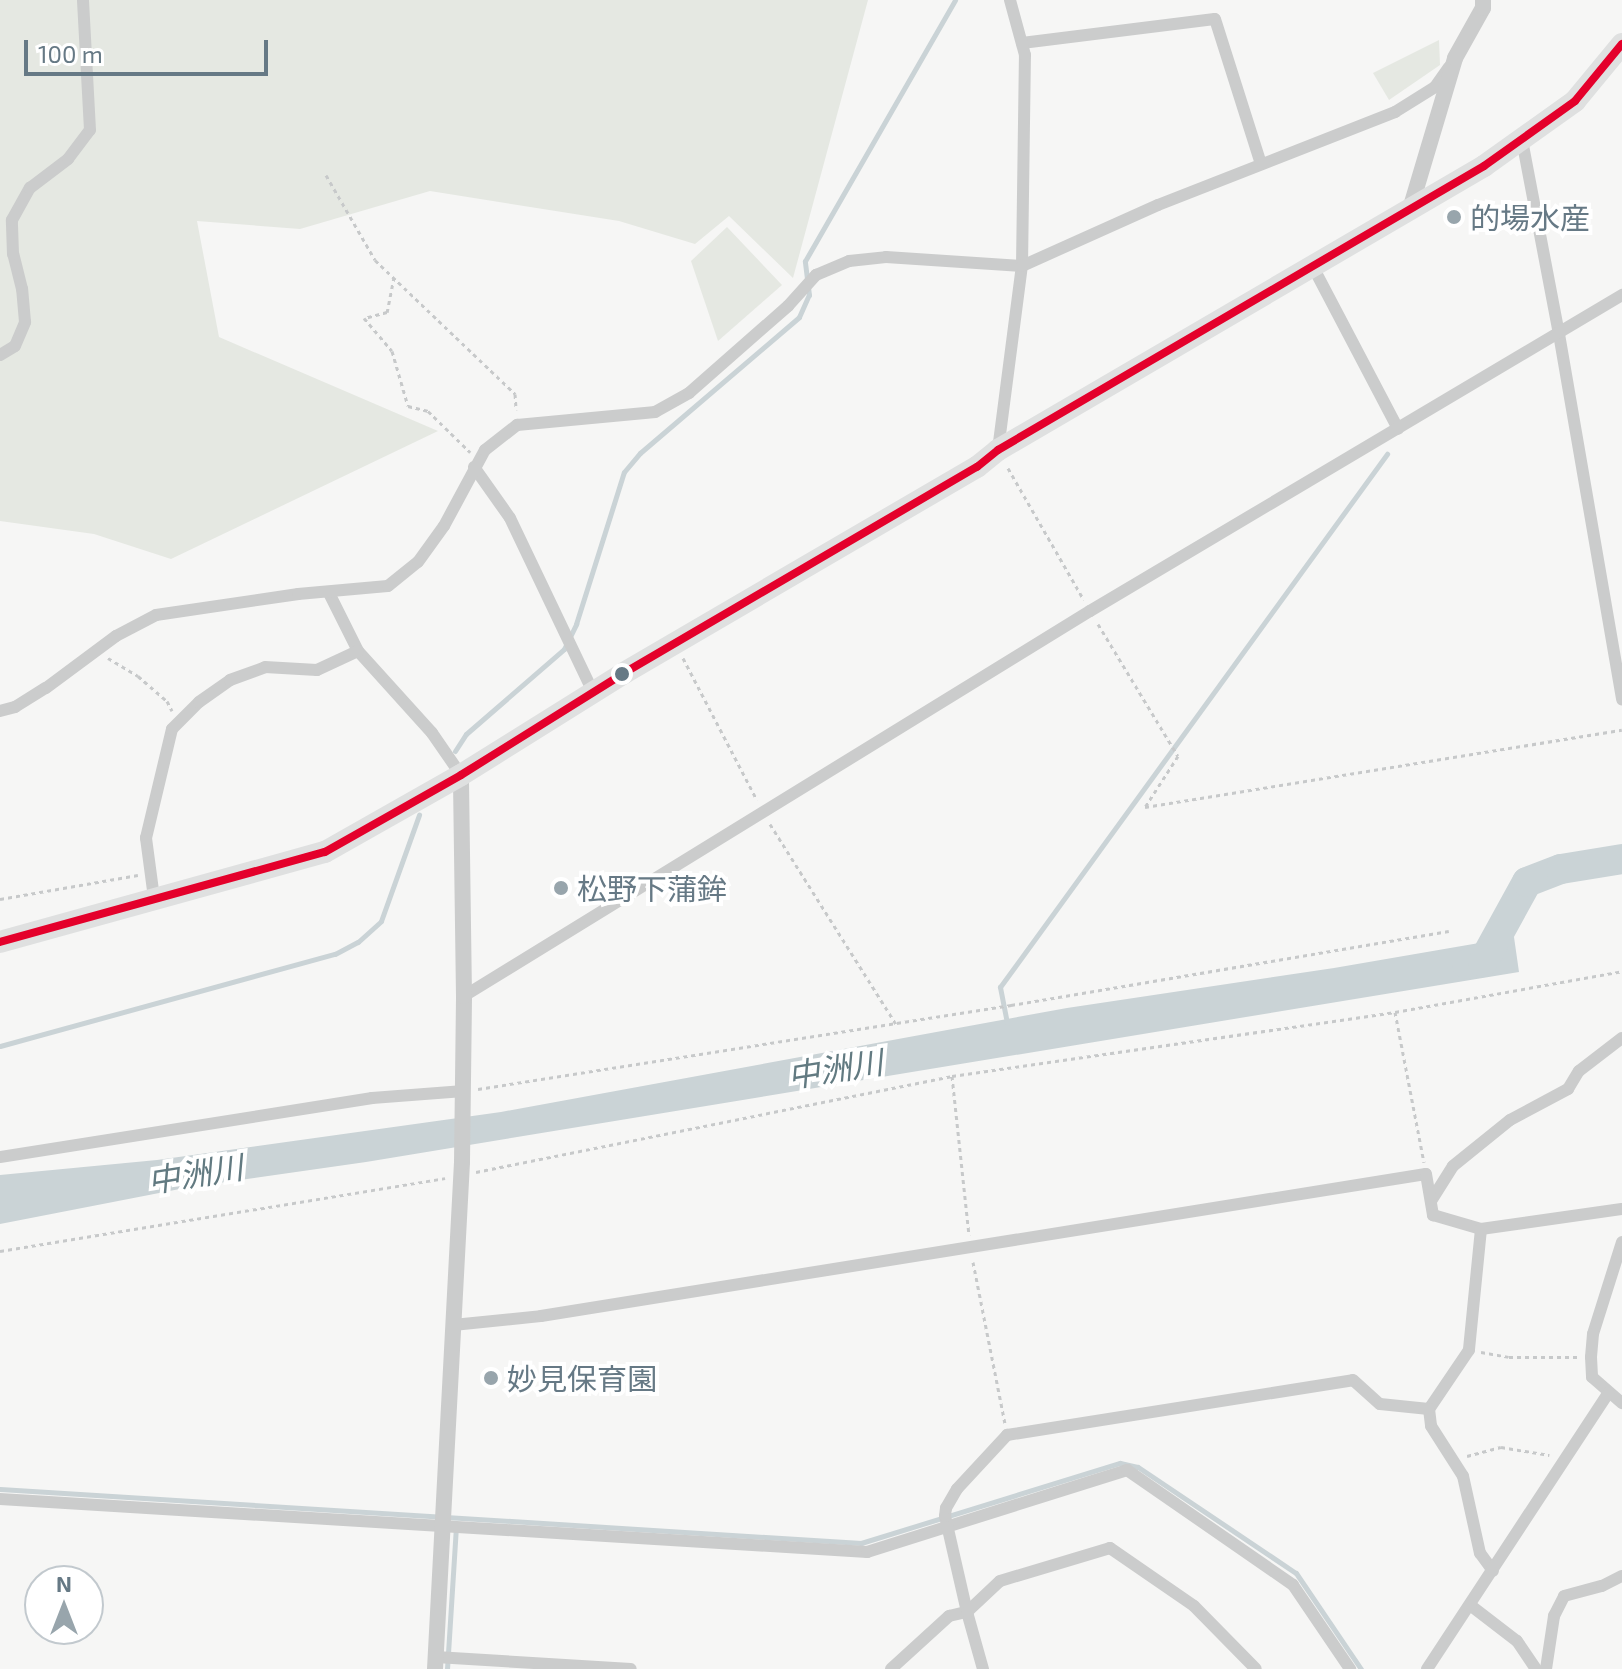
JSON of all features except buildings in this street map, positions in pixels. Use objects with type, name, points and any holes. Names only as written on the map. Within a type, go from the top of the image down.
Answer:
[{"type":"highway","points":[[0,942],[325,852],[461,775],[674,643],[977,467],[998,450],[1484,166],[1575,101],[1622,44]]},
{"type":"street","points":[[0,355],[15,346],[25,322],[22,289],[13,254],[12,220],[30,188],[68,159],[90,130],[83,0]]},
{"type":"street","points":[[998,450],[1022,266],[1025,55],[1010,0]]},
{"type":"street","points":[[0,711],[15,707],[98,652],[116,636],[156,615],[298,594],[388,586],[418,562],[444,526],[485,450],[517,425],[655,412],[689,393],[788,306],[816,275],[849,261],[886,257],[1022,266],[1261,164],[1395,112],[1435,87],[1483,8],[1483,0]]},
{"type":"street","points":[[1022,43],[1215,19],[1261,164]]},
{"type":"street","points":[[1411,206],[1455,58]]},
{"type":"street","points":[[1522,140],[1622,700]]},
{"type":"street","points":[[1312,265],[1398,429]]},
{"type":"street","points":[[464,996],[764,815],[1090,611],[1622,295]]},
{"type":"street","points":[[474,467],[510,518],[593,692]]},
{"type":"street","points":[[329,593],[358,651],[432,733],[461,775],[464,996],[461,1168],[453,1325],[449,1523],[436,1661],[459,1658],[631,1669]]},
{"type":"street","points":[[154,898],[146,838],[162,763],[177,724],[230,680],[265,667],[317,670],[358,651]]},
{"type":"street","points":[[1431,1201],[1453,1166],[1510,1120],[1568,1089],[1579,1071],[1622,1038]]},
{"type":"street","points":[[0,1157],[372,1098],[463,1095]]},
{"type":"street","points":[[453,1325],[541,1316],[1426,1174],[1433,1215],[1481,1229],[1622,1209]]},
{"type":"street","points":[[1481,1229],[1469,1350],[1429,1409],[1431,1426],[1463,1476],[1480,1553],[1493,1571]]},
{"type":"street","points":[[1622,1242],[1593,1334],[1591,1357],[1592,1377],[1622,1403]]},
{"type":"street","points":[[983,1669],[947,1522],[957,1489],[1007,1435],[1353,1380],[1380,1404],[1429,1409]]},
{"type":"street","points":[[1427,1669],[1608,1393]]},
{"type":"street","points":[[0,1499],[449,1523],[867,1552],[947,1522],[1127,1470],[1293,1585],[1350,1669]]},
{"type":"street","points":[[891,1669],[949,1616],[967,1612],[1000,1581],[1110,1548],[1194,1606],[1256,1669]]},
{"type":"street","points":[[1546,1669],[1554,1616],[1564,1596],[1602,1586],[1622,1576]]},
{"type":"street","points":[[1470,1605],[1517,1641],[1536,1669]]},
{"type":"path","points":[[326,175],[375,260],[441,320],[490,374],[515,394],[517,425]]},
{"type":"path","points":[[394,277],[387,312],[364,318],[392,351],[408,406],[428,411],[470,451],[474,467]]},
{"type":"path","points":[[998,450],[1178,756],[1145,807],[1622,730]]},
{"type":"path","points":[[674,643],[764,815],[896,1024]]},
{"type":"path","points":[[98,652],[138,676],[167,701],[177,724]]},
{"type":"path","points":[[0,899],[151,873]]},
{"type":"path","points":[[463,1095],[1449,931]]},
{"type":"path","points":[[0,1251],[952,1076],[1395,1012],[1622,971]]},
{"type":"path","points":[[1395,1012],[1426,1174]]},
{"type":"path","points":[[1469,1350],[1509,1357],[1591,1357]]},
{"type":"path","points":[[1451,1460],[1501,1447],[1540,1451],[1563,1460]]},
{"type":"shaded area","points":[[0,0],[868,0],[793,278],[729,216],[695,244],[619,221],[430,191],[300,229],[197,221],[219,337],[438,431],[171,559],[94,534],[0,521]]},
{"type":"shaded area","points":[[1439,40],[1440,65],[1389,100],[1373,73]]},
{"type":"shaded area","points":[[727,227],[782,285],[718,341],[691,261]]},
{"type":"water","points":[[1514,937],[1519,972],[366,1162],[190,1187],[0,1224],[0,1175],[157,1160],[501,1112],[1067,1008]]},
{"type":"waterway","points":[[455,751],[466,734],[564,649],[576,624],[624,472],[640,453],[799,317],[809,295],[805,261],[955,0]]},
{"type":"waterway","points":[[1007,1023],[1000,987],[1387,454]]},
{"type":"waterway","points":[[0,1046],[335,954],[358,942],[381,921],[419,815]]},
{"type":"waterway","name":"中洲川","points":[[1467,964],[1483,962],[1527,882],[1561,869],[1622,859]]},
{"type":"waterway","points":[[0,1489],[861,1543],[1120,1463],[1138,1467],[1296,1573],[1361,1669]]},
{"type":"waterway","points":[[447,1669],[456,1526]]},
{"type":"transit line","points":[[0,942],[325,852],[461,775],[624,673],[977,467],[998,450],[1484,166],[1575,101],[1622,44]]},
{"type":"place","name":"的場水産","points":[[1454,217]]},
{"type":"place","name":"松野下蒲鉾","points":[[561,888]]},
{"type":"place","name":"妙見保育園","points":[[491,1378]]}]
